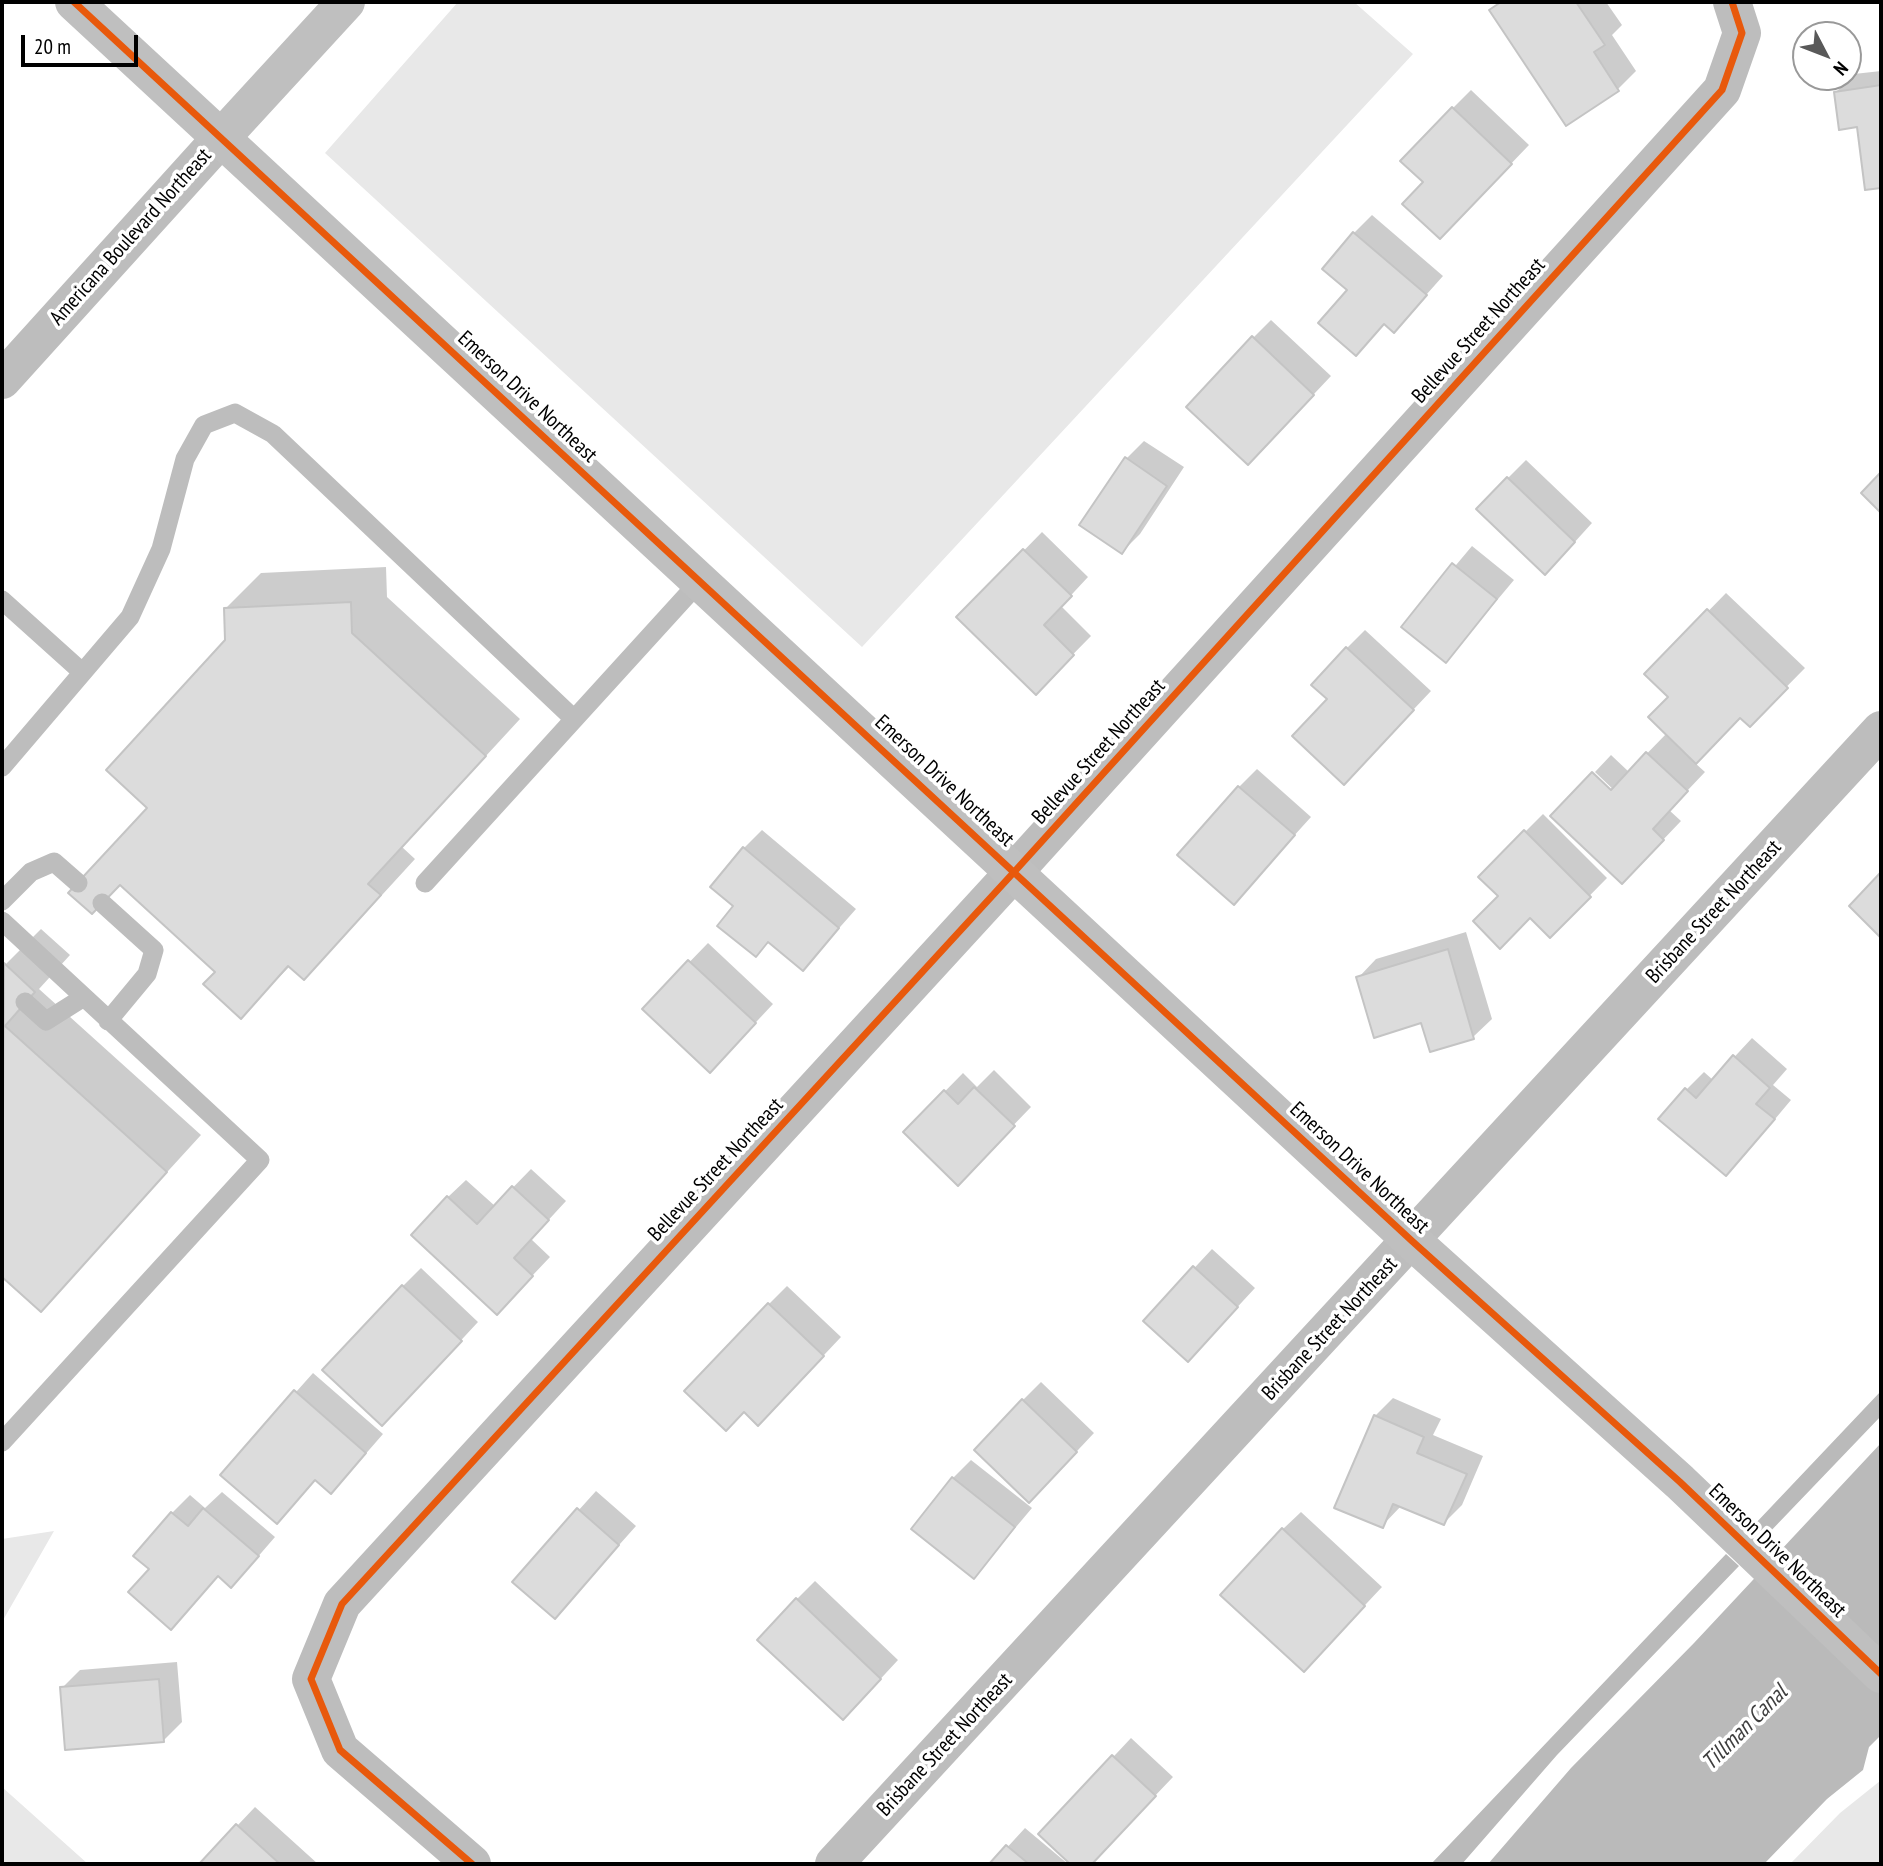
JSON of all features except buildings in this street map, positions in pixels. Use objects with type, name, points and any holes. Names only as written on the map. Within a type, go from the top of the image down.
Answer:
[{"type":"street","name":"Emerson Drive Northeast","points":[[74,2],[1412,1241],[1680,1482],[1881,1674]]},
{"type":"street","name":"Americana Boulevard Northeast","points":[[2,380],[346,2]]},
{"type":"street","name":"Bellevue Street Northeast","points":[[472,1864],[340,1750],[311,1679],[342,1604],[1015,871],[1722,90],[1737,17]]},
{"type":"street","name":"Brisbane Street Northeast","points":[[834,1864],[1881,730]]},
{"type":"lane","points":[[2,767],[131,617],[161,549],[185,459],[204,425],[235,413],[273,434],[574,719]]},
{"type":"lane","points":[[425,883],[700,581]]},
{"type":"lane","points":[[2,600],[82,672]]},
{"type":"lane","points":[[2,901],[31,872],[54,862],[78,883]]},
{"type":"lane","points":[[102,903],[154,950],[147,974],[108,1021]]},
{"type":"lane","points":[[2,1442],[260,1160],[84,997],[4,928]]},
{"type":"lane","points":[[25,1002],[46,1021],[84,997]]},
{"type":"shaded area","points":[[458,2],[1354,2],[1413,54],[862,647],[325,153]]},
{"type":"shaded area","points":[[54,1531],[2,1622],[2,1539]]},
{"type":"shaded area","points":[[1881,1776],[1881,1864],[1790,1864],[1840,1813],[1880,1781]]},
{"type":"shaded area","points":[[2,1787],[88,1864],[2,1864]]},
{"type":"water","points":[[1881,1391],[1881,1416],[1766,1536],[1754,1525]]},
{"type":"water","name":"Tillman Canal","points":[[1881,1443],[1881,1735],[1869,1747],[1863,1770],[1827,1799],[1764,1864],[1488,1864],[1571,1768],[1694,1643]]},
{"type":"water","points":[[1726,1554],[1739,1566],[1557,1755],[1462,1864],[1431,1864]]},
{"type":"cycle path","points":[[74,2],[1412,1241],[1680,1482],[1881,1674]]},
{"type":"cycle path","points":[[472,1864],[340,1750],[311,1679],[342,1604],[1015,871],[1722,90],[1742,33],[1732,2]]}]
